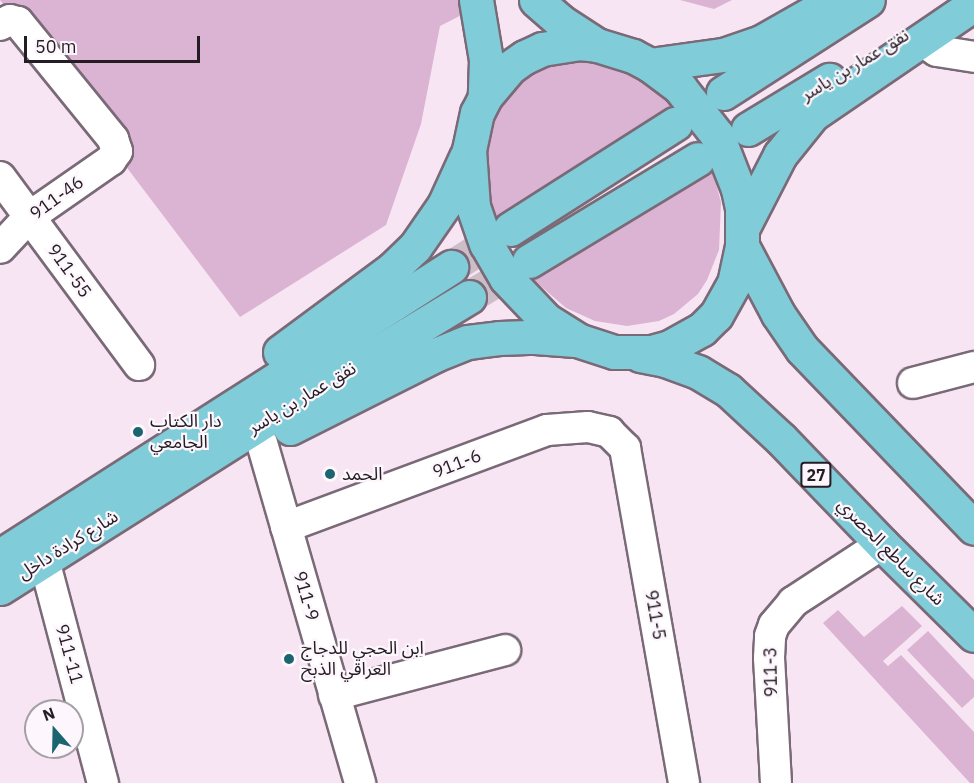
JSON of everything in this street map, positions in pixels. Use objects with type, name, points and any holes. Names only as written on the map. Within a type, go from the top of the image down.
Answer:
[{"type":"main road","points":[[536,0],[560,21],[597,45]]},
{"type":"main road","points":[[650,65],[723,55],[761,42],[835,0]]},
{"type":"main road","points":[[723,93],[868,0]]},
{"type":"main road","name":"نفق عمار بن ياسر","points":[[748,129],[962,0]]},
{"type":"main road","points":[[469,150],[473,207],[495,261],[531,308],[578,340],[614,352],[633,353],[670,347],[702,329],[726,300],[734,283],[743,237],[780,155],[813,114],[974,4]]},
{"type":"main road","points":[[479,12],[485,97]]},
{"type":"main road","points":[[131,488],[276,356],[392,269],[431,226],[444,205],[469,150],[477,113],[485,97],[509,68],[542,49],[560,44],[597,45],[616,49],[650,65],[680,88],[717,135],[738,189],[743,237],[778,314],[802,348],[974,528]]},
{"type":"main road","points":[[510,229],[675,124]]},
{"type":"main road","points":[[529,261],[699,159]]},
{"type":"main road","name":"نفق عمار بن ياسر","points":[[131,488],[451,267]]},
{"type":"main road","name":"نفق عمار بن ياسر","points":[[131,488],[470,297]]},
{"type":"main road","points":[[131,488],[262,443],[435,355],[468,342],[508,337],[578,340]]},
{"type":"main road","name":"شارع ساطع الحصري","points":[[633,353],[665,360],[698,372],[728,390],[781,439],[974,635]]},
{"type":"main road","name":"شارع كرادة داخل","points":[[0,556],[131,488]]},
{"type":"main road","name":"شارع كرادة داخل","points":[[0,588],[44,560],[131,488]]},
{"type":"street","name":"911-46","points":[[0,25],[10,20],[18,22],[113,139],[117,151],[111,160],[29,217],[0,248]]},
{"type":"street","points":[[921,40],[937,51],[974,57]]},
{"type":"street","name":"911-55","points":[[0,177],[139,365]]},
{"type":"street","points":[[913,383],[974,368]]},
{"type":"street","name":"911-6","points":[[286,527],[546,430],[588,427],[609,432],[626,448]]},
{"type":"street","name":"911-9","points":[[262,443],[360,783]]},
{"type":"street","name":"911-5","points":[[626,448],[684,783]]},
{"type":"street","name":"911-3","points":[[776,783],[769,658],[774,625],[793,602],[882,544]]},
{"type":"street","name":"911-11","points":[[44,560],[103,783]]},
{"type":"street","points":[[334,695],[505,650]]},
{"type":"shaded area","points":[[0,0],[491,0],[440,26],[421,124],[386,225],[240,317]]},
{"type":"shaded area","points":[[680,0],[732,0],[714,9]]},
{"type":"shaded area","points":[[597,61],[627,71],[668,99],[678,111],[500,229],[490,201],[486,168],[489,136],[501,106],[510,93],[534,72],[565,62]]},
{"type":"shaded area","points":[[710,162],[721,202],[719,250],[707,280],[698,294],[674,314],[659,321],[627,326],[595,321],[566,308],[528,275]]},
{"type":"shaded area","points":[[902,606],[922,626],[883,661],[888,666],[901,655],[974,732],[974,783],[970,783],[823,623],[838,610],[864,637]]},
{"type":"shaded area","points":[[928,631],[974,680],[974,697],[962,708],[907,650]]},
{"type":"tunnel","points":[[451,267],[510,229]]},
{"type":"tunnel","points":[[469,297],[529,261]]},
{"type":"place","name":"دار الكتاب الجامعي","points":[[138,432]]},
{"type":"place","name":"الحمد","points":[[330,474]]},
{"type":"place","name":"ابن الحجي للدجاج العراقي الذبح","points":[[289,659]]}]
